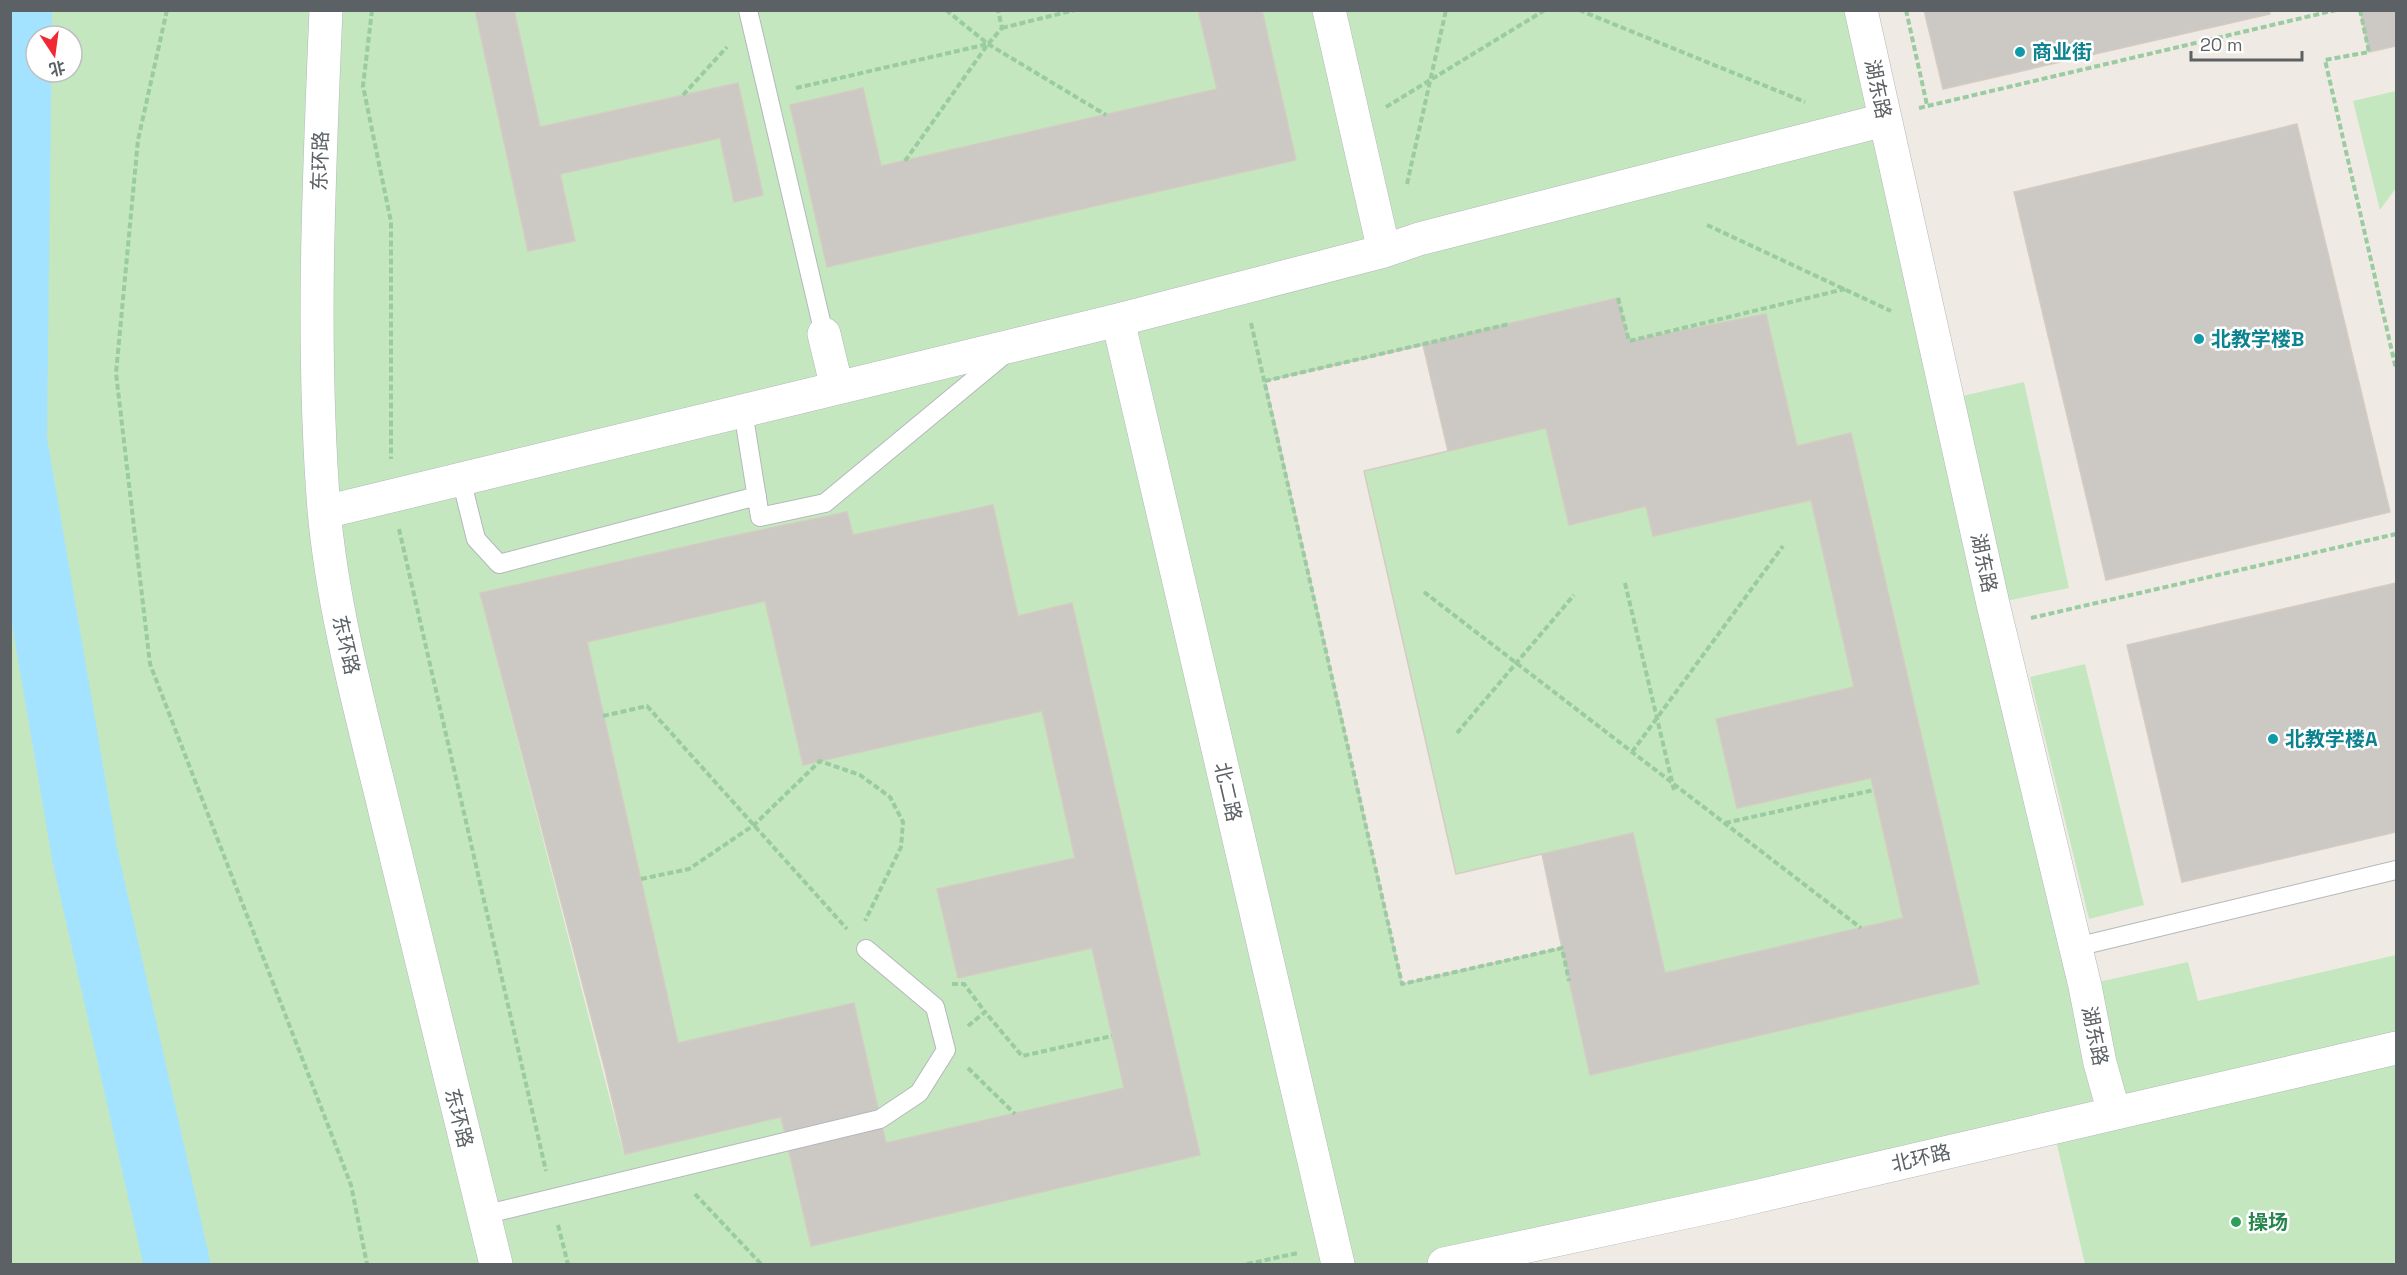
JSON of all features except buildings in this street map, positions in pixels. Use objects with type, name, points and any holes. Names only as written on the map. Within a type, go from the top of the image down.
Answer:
[{"type":"street","name":"东环路","points":[[326,10],[319,176],[318,329],[325,512],[339,613],[436,1029],[496,1264]]},
{"type":"street","points":[[1329,10],[1384,251]]},
{"type":"street","name":"湖东路","points":[[1861,10],[1999,626],[2076,947],[2100,1063],[2114,1113]]},
{"type":"street","points":[[325,512],[1118,320],[1384,251],[1419,239],[1884,120]]},
{"type":"street","name":"北二路","points":[[1118,320],[1336,1254]]},
{"type":"street","points":[[824,334],[837,388]]},
{"type":"street","name":"北环路","points":[[1444,1264],[1744,1199],[2397,1048]]},
{"type":"lane","points":[[749,16],[824,334]]},
{"type":"lane","points":[[743,411],[760,517],[825,503],[1016,345]]},
{"type":"lane","points":[[460,479],[476,539],[499,564],[757,496]]},
{"type":"lane","points":[[2076,947],[2397,870]]},
{"type":"lane","points":[[483,1215],[880,1119],[919,1093],[946,1050],[934,1007],[861,945]]},
{"type":"path","points":[[167,10],[138,140],[116,373],[150,664],[351,1185],[368,1264]]},
{"type":"path","points":[[372,10],[363,86],[391,222],[391,496],[568,1264]]},
{"type":"path","points":[[946,10],[988,44],[1106,115]]},
{"type":"path","points":[[998,10],[1002,28]]},
{"type":"path","points":[[904,161],[1002,28],[1075,10]]},
{"type":"path","points":[[1406,187],[1446,10]]},
{"type":"path","points":[[1356,126],[1545,10]]},
{"type":"path","points":[[1579,10],[1808,104]]},
{"type":"path","points":[[1906,10],[1926,105]]},
{"type":"path","points":[[1884,120],[1926,105],[2336,10]]},
{"type":"path","points":[[2360,10],[2369,52],[2325,60],[2397,369]]},
{"type":"path","points":[[683,95],[749,16]]},
{"type":"path","points":[[768,95],[988,44]]},
{"type":"path","points":[[1707,225],[1932,327]]},
{"type":"path","points":[[1243,288],[1402,984],[1562,948],[1569,981]]},
{"type":"path","points":[[1618,298],[1629,341],[1845,289]]},
{"type":"path","points":[[1265,381],[1509,324]]},
{"type":"path","points":[[1999,626],[2397,534]]},
{"type":"path","points":[[1632,752],[1783,546]]},
{"type":"path","points":[[1625,583],[1674,789]]},
{"type":"path","points":[[1425,592],[1861,928]]},
{"type":"path","points":[[1457,733],[1574,595]]},
{"type":"path","points":[[603,716],[646,706],[754,825],[861,945],[901,847],[903,822],[890,797],[860,775],[820,761],[754,825],[689,870],[641,879]]},
{"type":"path","points":[[1724,823],[1874,790]]},
{"type":"path","points":[[1015,1114],[944,1045],[985,1012],[1022,1056],[1112,1036]]},
{"type":"path","points":[[672,1169],[761,1264]]},
{"type":"path","points":[[1247,1264],[1336,1254]]},
{"type":"green space","points":[[10,11],[475,11],[528,251],[560,174],[720,138],[734,202],[763,195],[738,83],[540,127],[514,11],[1198,11],[1217,89],[881,166],[862,88],[790,105],[827,267],[1296,160],[1262,11],[1861,11],[1949,399],[2024,382],[2069,588],[1996,603],[2085,985],[2188,962],[2198,1001],[2396,955],[2396,1264],[2085,1264],[2053,1128],[1444,1264],[184,1264],[19,467],[85,856],[177,1264],[11,1264]],"holes":[[[1618,298],[1629,341],[1797,446],[1850,433],[1979,984],[1590,1075],[1562,948],[1402,984],[1265,381]],[[993,505],[1018,616],[1072,604],[1200,1155],[811,1246],[781,1117],[624,1154],[480,594],[847,512],[853,535]]]},
{"type":"green space","points":[[2396,91],[2396,188],[2380,210],[2353,101]]},
{"type":"green space","points":[[1546,428],[1569,525],[1646,506],[1653,536],[1811,500],[1854,687],[1716,719],[1737,808],[1871,778],[1903,918],[1665,973],[1632,833],[1456,874],[1364,471]]},
{"type":"green space","points":[[765,601],[803,765],[1042,711],[1075,858],[938,890],[958,978],[1092,948],[1124,1088],[886,1143],[854,1004],[678,1043],[587,642]]},
{"type":"green space","points":[[2085,664],[2144,905],[2089,919],[2030,677]]},
{"type":"waterway","points":[[19,10],[14,440],[85,856],[177,1264]]},
{"type":"place","name":"商业街","points":[[2020,52]]},
{"type":"place","name":"北教学楼B","points":[[2199,339]]},
{"type":"place","name":"北教学楼A","points":[[2273,739]]},
{"type":"place","name":"操场","points":[[2236,1222]]}]
